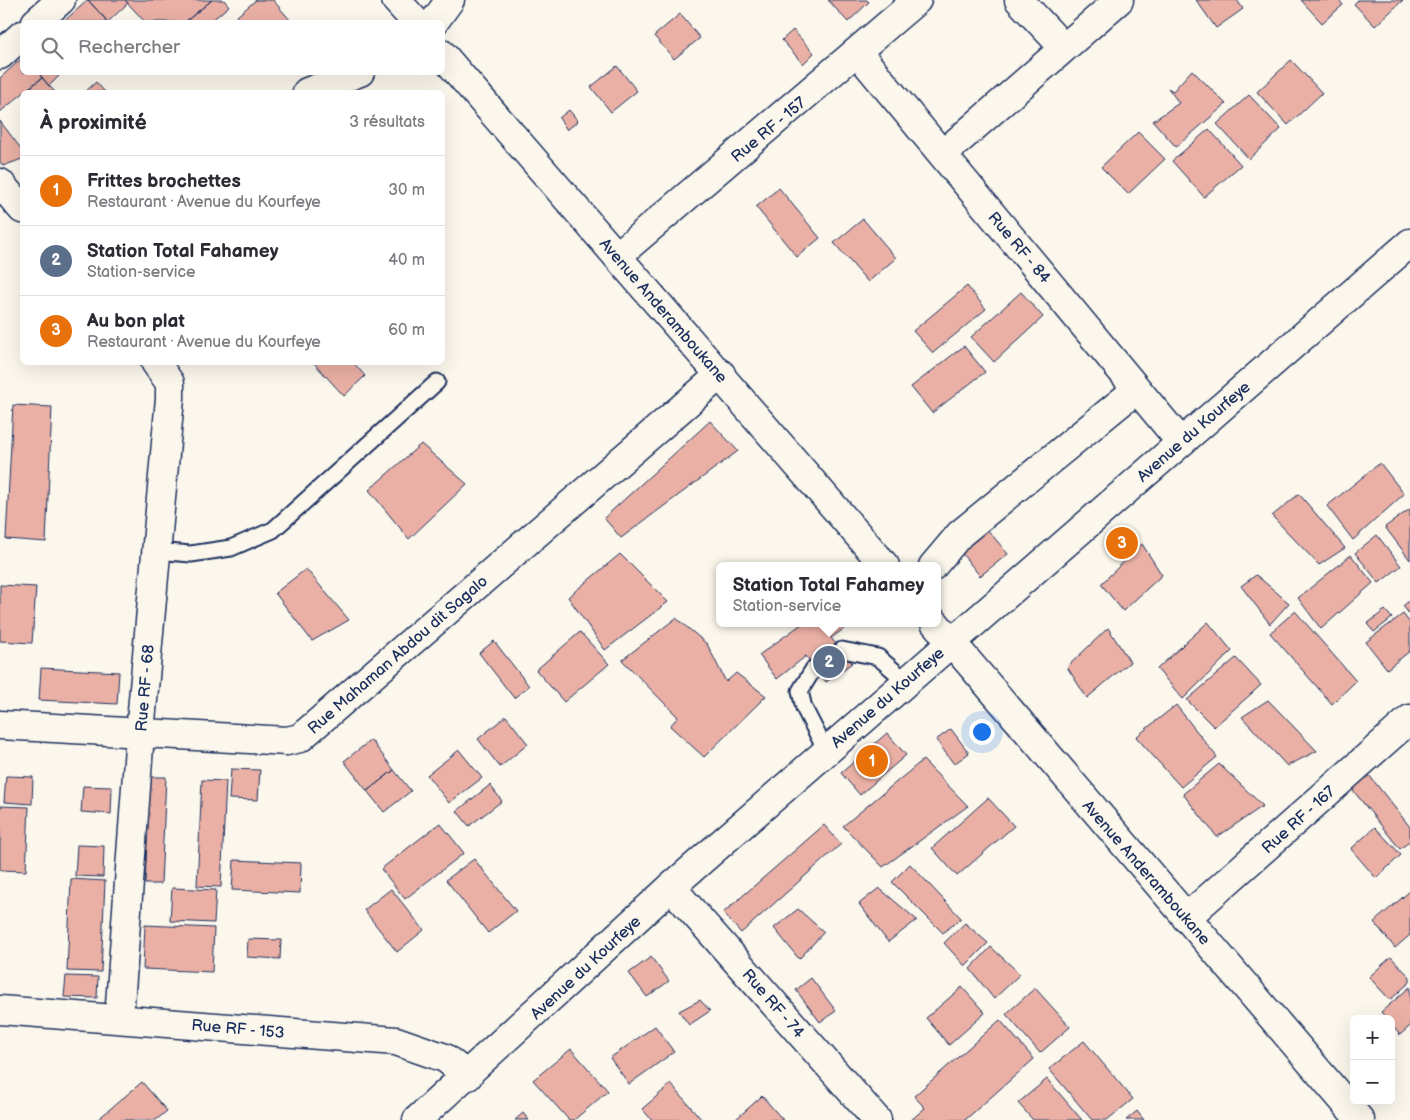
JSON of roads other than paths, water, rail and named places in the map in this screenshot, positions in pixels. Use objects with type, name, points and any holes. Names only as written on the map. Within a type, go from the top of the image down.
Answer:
[{"type":"street","points":[[38,20],[61,0]]},
{"type":"street","points":[[396,0],[414,20]]},
{"type":"street","points":[[435,20],[450,0]]},
{"type":"street","name":"Rue RF - 157","points":[[617,256],[858,53],[917,0]]},
{"type":"street","points":[[1019,0],[1064,48]]},
{"type":"street","points":[[943,154],[1119,0]]},
{"type":"street","points":[[0,55],[20,36]]},
{"type":"street","name":"Rue RF - 84","points":[[858,53],[1180,441]]},
{"type":"street","name":"Avenue Anderamboukane","points":[[445,57],[721,374],[882,562]]},
{"type":"street","points":[[312,90],[352,75]]},
{"type":"street","name":"Avenue du Kourfeye","points":[[427,1117],[468,1076],[671,887],[906,681],[942,633],[1180,441],[1410,243]]},
{"type":"street","name":"Rue RF - 68","points":[[118,1018],[170,384],[157,365]]},
{"type":"street","name":"Rue Mahaman Abdou dit Sagalo","points":[[0,725],[286,741],[300,738],[721,374]]},
{"type":"street","points":[[936,562],[960,534],[1137,389]]},
{"type":"street","name":"Avenue Anderamboukane","points":[[942,633],[1360,1120]]},
{"type":"street","name":"Rue RF - 167","points":[[1186,918],[1410,719]]},
{"type":"street","name":"Rue RF - 74","points":[[671,887],[877,1120]]},
{"type":"street","name":"Rue RF - 153","points":[[0,1010],[396,1041],[445,1058],[468,1076]]},
{"type":"lane","points":[[156,551],[192,554],[231,548],[273,530],[437,382]]},
{"type":"lane","points":[[842,650],[878,657],[906,681]]},
{"type":"lane","points":[[814,668],[800,691],[804,708],[826,751]]},
{"type":"place","name":"Au bon plat","points":[[1122,543]]},
{"type":"place","name":"Station Total Fahamey","points":[[829,662]]},
{"type":"place","name":"Frittes brochettes","points":[[872,761]]}]
